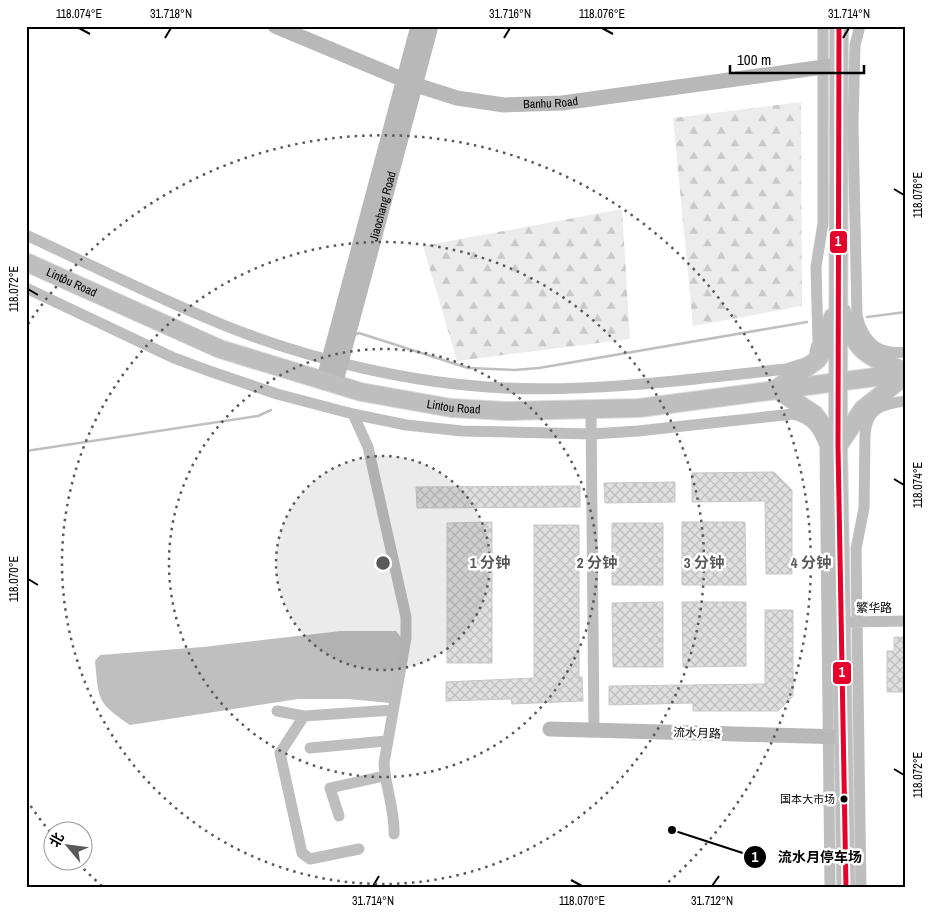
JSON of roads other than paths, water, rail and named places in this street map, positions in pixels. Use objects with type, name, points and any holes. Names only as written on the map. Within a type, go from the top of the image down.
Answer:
[{"type":"main road","points":[[839,26],[830,66],[838,303],[838,446],[850,622],[836,737],[846,888]]},
{"type":"main road","name":"Lintou Road","points":[[26,262],[220,349],[329,384],[361,392],[450,408],[506,411],[591,411],[639,408],[906,373]]},
{"type":"main road","points":[[838,303],[857,345],[876,360],[906,373],[863,409],[838,446]]},
{"type":"main road","points":[[838,303],[822,353],[817,360],[776,389],[814,414],[838,446]]},
{"type":"street","name":"Banhu Road","points":[[275,26],[410,83],[457,98],[504,105],[562,103],[830,66]]},
{"type":"street","name":"Jiaochang Road","points":[[410,83],[418,26]]},
{"type":"street","name":"Jiaochang Road","points":[[329,384],[410,83],[432,26]]},
{"type":"street","points":[[26,235],[221,324],[336,360],[383,372],[448,382],[534,389],[638,385],[786,369],[805,363],[815,352],[818,342],[816,267],[823,223],[830,66],[823,26]]},
{"type":"street","points":[[860,26],[855,45],[853,125],[857,316],[867,338],[874,346],[890,354],[906,352]]},
{"type":"street","points":[[26,288],[204,369],[277,394],[353,414],[406,425],[462,431],[592,434],[638,432],[793,414],[810,420],[817,428],[825,446],[836,737],[830,888]]},
{"type":"street","points":[[861,888],[850,622],[856,549],[864,508],[866,424],[870,415],[886,403],[906,401]]},
{"type":"street","points":[[591,411],[594,730]]},
{"type":"street","points":[[353,414],[368,447],[406,617],[406,638],[386,741],[384,776],[395,817],[394,834]]},
{"type":"street","name":"繁华路","points":[[850,622],[906,621]]},
{"type":"street","points":[[277,711],[304,716],[393,710]]},
{"type":"street","points":[[304,716],[280,753],[302,854],[310,859],[359,849]]},
{"type":"street","name":"流水月路","points":[[550,729],[836,737]]},
{"type":"street","points":[[310,748],[386,741]]},
{"type":"street","points":[[340,816],[330,788],[384,776]]},
{"type":"waterway","points":[[867,317],[906,312]]},
{"type":"waterway","points":[[354,335],[359,333],[468,368],[514,370],[539,368],[807,322]]},
{"type":"waterway","points":[[26,451],[258,416],[271,410]]},
{"type":"place","name":"国本大市场","points":[[844,799]]},
{"type":"place","name":"流水月停车场","points":[[672,830]]}]
